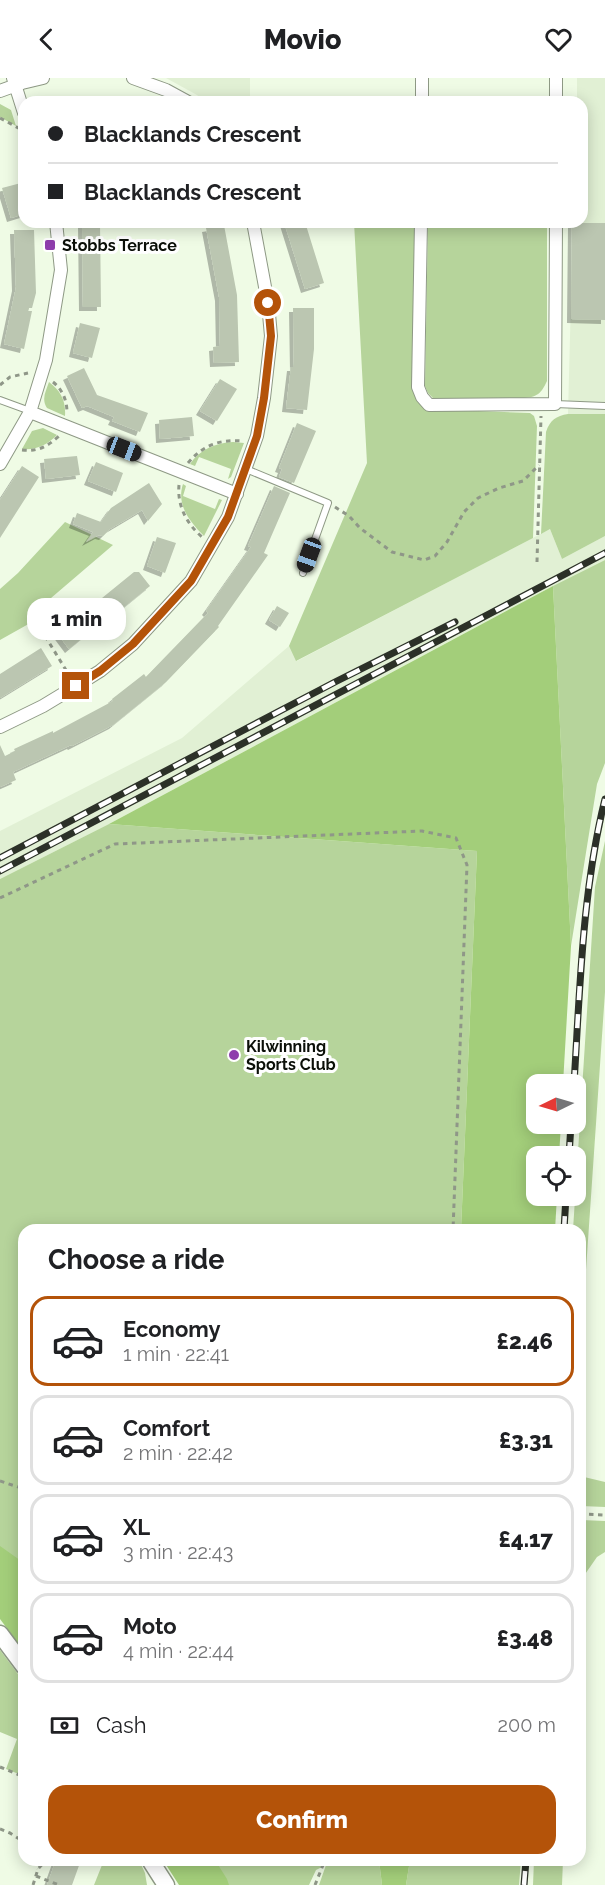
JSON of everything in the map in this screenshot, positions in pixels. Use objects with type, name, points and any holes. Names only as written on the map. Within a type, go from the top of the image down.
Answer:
[{"type":"street","points":[[0,91],[14,81],[43,78]]},
{"type":"street","points":[[133,78],[177,96]]},
{"type":"street","points":[[422,96],[423,78]]},
{"type":"street","points":[[556,78],[556,96]]},
{"type":"street","points":[[14,81],[19,96]]},
{"type":"street","points":[[0,464],[30,412],[46,360],[61,270],[57,228]]},
{"type":"street","points":[[0,728],[43,706],[100,671],[133,644],[191,581],[228,517],[257,436],[271,336],[262,264],[254,228]]},
{"type":"street","points":[[421,228],[418,387],[422,397],[429,405],[555,404],[556,228]]},
{"type":"street","points":[[30,412],[237,494]]},
{"type":"street","points":[[0,1634],[18,1658]]},
{"type":"street","points":[[154,1866],[166,1885]]},
{"type":"lane","points":[[0,400],[30,412]]},
{"type":"lane","points":[[555,404],[605,406]]},
{"type":"lane","points":[[246,470],[328,503],[303,573]]},
{"type":"path","points":[[0,118],[18,128]]},
{"type":"path","points":[[0,385],[10,377],[23,373]]},
{"type":"path","points":[[537,561],[541,405]]},
{"type":"path","points":[[328,503],[350,516],[360,528],[392,552],[423,560],[435,556],[447,542],[464,512],[478,498],[499,488],[523,481],[539,465]]},
{"type":"path","points":[[31,613],[76,686]]},
{"type":"path","points":[[0,898],[115,844],[422,831],[456,838],[467,865],[453,1224]]},
{"type":"path","points":[[0,1481],[18,1487]]},
{"type":"path","points":[[586,1514],[605,1515]]},
{"type":"path","points":[[0,1767],[18,1774]]},
{"type":"path","points":[[0,1829],[18,1838]]},
{"type":"path","points":[[33,1885],[41,1866]]},
{"type":"path","points":[[315,1885],[323,1866]]},
{"type":"path","points":[[36,1876],[59,1885]]},
{"type":"shaded area","points":[[166,78],[250,78],[250,96],[197,95]]},
{"type":"shaded area","points":[[577,78],[605,78],[605,414],[568,414],[573,228],[588,228],[588,96],[577,96]]},
{"type":"shaded area","points":[[550,529],[562,559],[605,536],[605,560],[109,824],[0,879],[0,831],[182,738],[289,646],[297,661]]},
{"type":"green space","points":[[0,104],[11,110],[16,126],[0,117]]},
{"type":"green space","points":[[354,228],[415,228],[414,390],[417,399],[428,409],[530,413],[534,416],[537,426],[533,538],[296,661],[289,646],[367,463]]},
{"type":"green space","points":[[428,228],[547,228],[547,381],[543,389],[532,397],[524,398],[434,399],[425,386]]},
{"type":"green space","points":[[49,382],[62,397],[65,416],[45,405]]},
{"type":"green space","points":[[568,414],[605,414],[605,536],[562,559],[550,529],[541,534],[546,432],[554,419]]},
{"type":"green space","points":[[43,428],[57,435],[41,446],[22,449],[32,431]]},
{"type":"green space","points":[[233,442],[244,443],[231,477],[228,479],[231,469],[199,457],[195,466],[190,464],[199,454],[209,448]]},
{"type":"green space","points":[[183,484],[186,486],[183,496],[215,509],[219,499],[222,500],[204,536],[189,519],[183,506],[181,492]]},
{"type":"green space","points":[[65,522],[113,545],[37,610],[41,617],[0,640],[0,589]]},
{"type":"green space","points":[[605,560],[605,763],[597,784],[571,946],[553,586]]},
{"type":"green space","points":[[553,586],[571,946],[564,1074],[526,1074],[526,1134],[560,1134],[560,1146],[526,1146],[526,1206],[556,1206],[555,1224],[461,1224],[477,851],[109,824]]},
{"type":"green space","name":"Kilwinning Sports Club","points":[[109,824],[477,851],[461,1224],[18,1224],[18,1613],[0,1591],[0,879]]},
{"type":"green space","points":[[605,841],[605,992],[586,1270],[586,1224],[573,1224],[575,1206],[586,1206],[586,1146],[578,1146],[579,1134],[586,1134],[586,1074],[583,1074],[595,887]]},
{"type":"green space","points":[[586,1477],[605,1482],[605,1507],[586,1506]]},
{"type":"green space","points":[[586,1520],[605,1521],[605,1552],[597,1557],[586,1573]]},
{"type":"green space","points":[[0,1546],[18,1559],[18,1643],[0,1619]]},
{"type":"green space","points":[[0,1650],[18,1674],[18,1774],[6,1769],[17,1739],[0,1732]]},
{"type":"green space","points":[[102,1866],[142,1866],[147,1885],[94,1885]]},
{"type":"green space","points":[[167,1866],[219,1866],[229,1885],[179,1885]]},
{"type":"green space","points":[[207,1866],[324,1866],[316,1870],[309,1885],[220,1885]]},
{"type":"green space","points":[[326,1866],[380,1866],[382,1885],[319,1885]]},
{"type":"green space","points":[[380,1866],[409,1866],[406,1885],[382,1885]]},
{"type":"green space","points":[[409,1866],[521,1866],[519,1885],[406,1885]]},
{"type":"green space","points":[[534,1866],[563,1866],[562,1885],[533,1885]]},
{"type":"building","points":[[18,184],[18,216],[11,218],[2,188]]},
{"type":"building","points":[[588,223],[605,223],[605,320],[571,319],[572,228],[588,228]]},
{"type":"building","points":[[82,228],[100,228],[101,307],[83,307]]},
{"type":"building","points":[[206,228],[225,228],[237,295],[239,362],[214,363],[213,347],[220,346],[219,297]]},
{"type":"building","points":[[286,228],[307,228],[324,283],[305,289]]},
{"type":"building","points":[[14,230],[34,230],[36,293],[32,308],[28,311],[32,311],[24,349],[4,344],[16,287]]},
{"type":"building","points":[[293,308],[314,308],[314,349],[307,410],[286,408],[291,367],[294,367]]},
{"type":"building","points":[[80,323],[100,328],[92,358],[73,353]]},
{"type":"building","points":[[84,368],[97,395],[148,413],[140,432],[112,421],[114,417],[87,406],[82,408],[67,376]]},
{"type":"building","points":[[220,379],[237,389],[217,421],[200,411]]},
{"type":"building","points":[[192,417],[194,436],[160,439],[159,420]]},
{"type":"building","points":[[297,423],[316,431],[294,483],[279,477],[282,469],[279,468]]},
{"type":"building","points":[[77,456],[80,475],[46,479],[44,459]]},
{"type":"building","points":[[96,462],[123,473],[116,492],[88,481]]},
{"type":"building","points":[[22,466],[39,477],[0,538],[0,500]]},
{"type":"building","points":[[149,483],[162,504],[148,521],[142,510],[110,529],[103,536],[99,535],[86,542],[93,532],[73,524],[77,513],[101,522],[111,508]]},
{"type":"building","points":[[274,486],[290,493],[264,553],[268,555],[219,627],[166,682],[113,725],[13,772],[16,780],[0,787],[0,745],[5,756],[15,751],[14,749],[53,731],[53,733],[113,701],[112,699],[144,674],[146,677],[208,613],[206,611],[251,547],[248,546]]},
{"type":"building","points":[[157,537],[176,543],[165,573],[147,566]]},
{"type":"building","points":[[134,572],[139,572],[150,586],[118,612],[116,610],[69,649],[57,633]]},
{"type":"building","points":[[277,606],[289,613],[280,627],[269,620]]},
{"type":"building","points":[[41,648],[52,666],[0,698],[0,674]]},
{"type":"building","points":[[54,1866],[79,1866],[72,1885],[47,1885]]},
{"type":"railway","points":[[0,871],[605,553]]},
{"type":"railway","points":[[0,858],[335,682],[455,622]]},
{"type":"railway","points":[[575,1074],[587,905],[591,869],[605,799]]},
{"type":"railway","points":[[570,1134],[570,1146]]},
{"type":"railway","points":[[564,1224],[565,1206]]},
{"type":"railway","points":[[524,1885],[526,1866]]},
{"type":"place","name":"Stobbs Terrace","points":[[50,245]]},
{"type":"place","name":"Kilwinning Sports Club","points":[[234,1055]]},
{"type":"route","points":[[76,686],[100,671],[133,644],[191,581],[214,545],[228,517],[257,436],[271,336],[268,303]]}]
